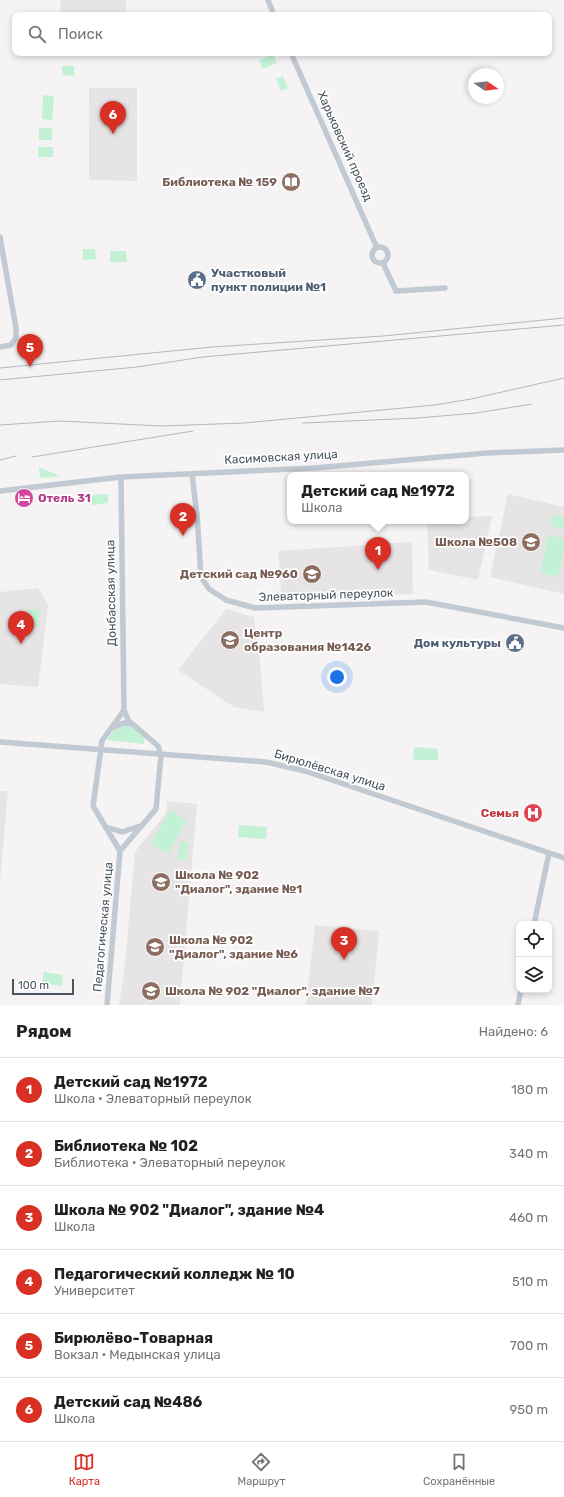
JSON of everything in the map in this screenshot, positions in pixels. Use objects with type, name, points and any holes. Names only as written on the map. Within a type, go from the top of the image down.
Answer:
[{"type":"street","points":[[268,0],[273,12]]},
{"type":"street","name":"Харьковский проезд","points":[[292,56],[377,248]]},
{"type":"street","points":[[0,237],[16,328],[16,338],[9,346],[0,347]]},
{"type":"street","points":[[377,248],[383,248],[387,252],[387,258],[383,263],[375,262],[373,258],[374,251],[377,248]]},
{"type":"street","points":[[383,263],[396,291],[445,288]]},
{"type":"street","name":"Касимовская улица","points":[[0,491],[121,477],[314,468],[487,453],[564,450]]},
{"type":"street","name":"Элеваторный переулок","points":[[192,474],[197,515],[201,577],[209,589],[232,603],[255,608],[437,603],[564,628]]},
{"type":"street","name":"Донбасская улица","points":[[121,477],[124,710]]},
{"type":"street","points":[[124,710],[126,717],[158,746],[161,755]]},
{"type":"street","points":[[100,749],[102,741],[124,710]]},
{"type":"street","points":[[111,729],[123,723],[136,726]]},
{"type":"street","name":"Бирюлёвская улица","points":[[0,742],[266,762],[304,771],[563,858]]},
{"type":"street","name":"Педагогическая улица","points":[[100,749],[93,806],[120,851],[107,1005]]},
{"type":"street","name":"Педагогическая улица","points":[[120,851],[156,809],[161,755]]},
{"type":"street","points":[[106,827],[122,832],[142,825]]},
{"type":"street","points":[[535,921],[549,853]]},
{"type":"street","points":[[518,1005],[520,993]]},
{"type":"shaded area","points":[[61,0],[126,0],[126,12],[60,12]]},
{"type":"shaded area","points":[[89,88],[137,88],[137,181],[89,180]]},
{"type":"shaded area","name":"Школа №508","points":[[508,494],[564,507],[564,594],[490,577]]},
{"type":"shaded area","points":[[492,516],[478,580],[429,570],[427,524],[469,524],[469,517]]},
{"type":"shaded area","points":[[412,542],[413,594],[346,596],[282,601],[278,551]]},
{"type":"shaded area","points":[[38,588],[48,605],[38,687],[0,684],[0,592]]},
{"type":"shaded area","name":"Центр образования №1426","points":[[226,609],[254,617],[260,662],[264,712],[234,707],[178,670]]},
{"type":"shaded area","points":[[0,791],[8,791],[0,880]]},
{"type":"shaded area","points":[[167,801],[197,804],[180,1005],[119,1005],[124,973],[135,852],[166,813]]},
{"type":"shaded area","points":[[315,925],[379,931],[372,1005],[306,1005]]},
{"type":"green space","points":[[268,56],[274,56],[277,63],[263,69],[259,60]]},
{"type":"green space","points":[[62,66],[74,66],[74,76],[62,75]]},
{"type":"green space","points":[[283,76],[288,88],[281,91],[276,79]]},
{"type":"green space","points":[[43,95],[54,96],[52,120],[42,119]]},
{"type":"green space","points":[[39,128],[52,128],[52,140],[39,140]]},
{"type":"green space","points":[[38,147],[53,147],[53,157],[38,157]]},
{"type":"green space","points":[[83,249],[95,249],[96,259],[83,260]]},
{"type":"green space","points":[[110,251],[126,251],[127,262],[110,262]]},
{"type":"green space","points":[[39,467],[60,476],[40,478]]},
{"type":"green space","points":[[108,494],[108,503],[92,505],[92,495]]},
{"type":"green space","points":[[553,515],[564,518],[564,529],[551,526]]},
{"type":"green space","points":[[548,535],[564,539],[564,550],[558,577],[540,573]]},
{"type":"green space","points":[[39,609],[39,627],[29,627],[29,610]]},
{"type":"green space","points":[[129,724],[145,738],[144,744],[107,740],[115,728]]},
{"type":"green space","points":[[414,748],[438,749],[438,760],[415,760],[413,757]]},
{"type":"green space","points":[[170,810],[187,820],[168,854],[151,844]]},
{"type":"green space","points":[[239,825],[267,827],[266,839],[238,837]]},
{"type":"green space","points":[[180,841],[189,843],[186,860],[177,859]]},
{"type":"green space","points":[[44,972],[63,975],[62,986],[42,983]]},
{"type":"railway","points":[[0,368],[212,347],[383,336],[564,318]]},
{"type":"railway","points":[[0,380],[137,367],[203,357],[564,325]]},
{"type":"railway","points":[[0,425],[60,421],[161,426],[244,423],[435,405],[471,399],[564,378]]},
{"type":"railway","points":[[303,423],[418,418],[476,413],[532,404]]},
{"type":"railway","points":[[32,457],[193,431]]},
{"type":"railway","points":[[0,460],[16,456]]},
{"type":"place","name":"Детский сад №486","points":[[113,134]]},
{"type":"place","name":"Библиотека № 159","points":[[291,182]]},
{"type":"place","name":"Участковый пункт полиции №1","points":[[197,280]]},
{"type":"place","name":"Бирюлёво-Товарная","points":[[30,367]]},
{"type":"place","name":"Отель 31","points":[[24,498]]},
{"type":"place","name":"Библиотека № 102","points":[[183,536]]},
{"type":"place","name":"Школа №508","points":[[531,542]]},
{"type":"place","name":"Детский сад №1972","points":[[378,570]]},
{"type":"place","name":"Детский сад №960","points":[[312,574]]},
{"type":"place","name":"Центр образования №1426","points":[[230,640]]},
{"type":"place","name":"Дом культуры","points":[[515,643]]},
{"type":"place","name":"Педагогический колледж № 10","points":[[21,644]]},
{"type":"place","name":"Семья","points":[[533,813]]},
{"type":"place","name":"Школа № 902 \"Диалог\", здание №1","points":[[161,882]]},
{"type":"place","name":"Школа № 902 \"Диалог\", здание №6","points":[[155,947]]},
{"type":"place","name":"Школа № 902 \"Диалог\", здание №4","points":[[344,960]]},
{"type":"place","name":"Школа № 902 \"Диалог\", здание №7","points":[[151,991]]}]
